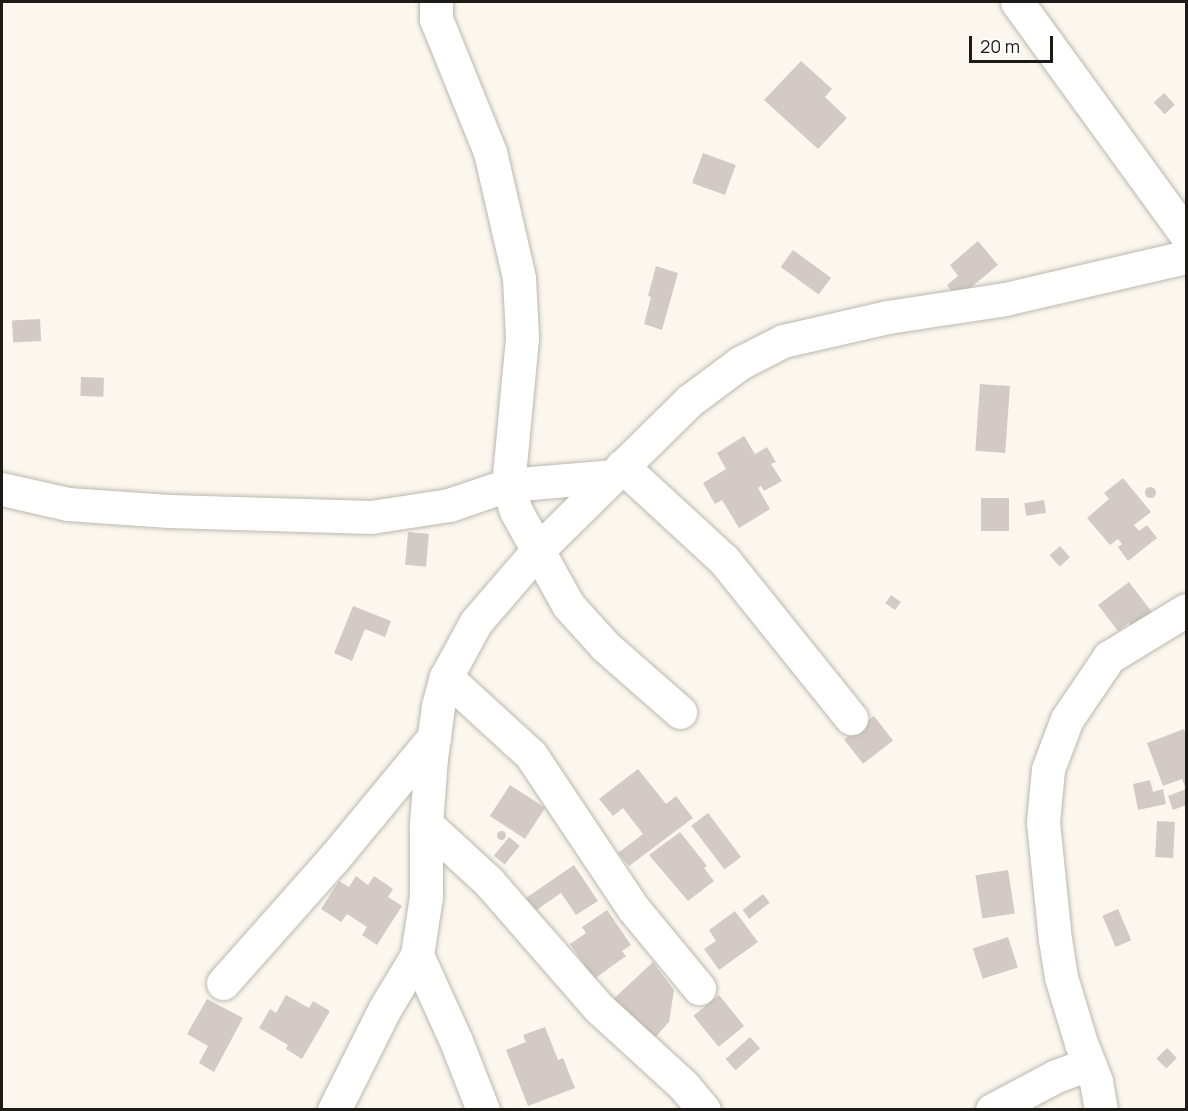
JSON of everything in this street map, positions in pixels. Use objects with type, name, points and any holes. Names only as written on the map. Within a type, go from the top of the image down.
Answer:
[{"type":"street","points":[[436,2],[436,19],[490,152],[519,278],[522,338],[508,485],[516,511],[568,605],[605,646],[680,712]]},
{"type":"street","points":[[1017,2],[1186,235]]},
{"type":"street","points":[[334,1110],[384,1010],[417,956],[426,896],[426,824],[434,737],[438,706],[446,676],[477,622],[538,550],[689,401],[740,363],[783,341],[888,317],[1005,299],[1186,256]]},
{"type":"street","points":[[2,489],[79,504],[169,511],[371,517],[449,505],[508,485],[617,471],[724,560],[851,718]]},
{"type":"street","points":[[1101,1110],[1096,1081],[1061,977],[1055,940],[1043,822],[1048,769],[1068,719],[1109,657],[1186,610]]},
{"type":"street","points":[[446,676],[531,755],[562,797],[591,849],[633,908],[699,988]]},
{"type":"street","points":[[223,983],[371,814],[434,737]]},
{"type":"street","points":[[426,824],[489,882],[599,1008],[684,1086],[704,1110]]},
{"type":"street","points":[[417,956],[456,1041],[483,1110]]},
{"type":"street","points":[[992,1110],[1056,1076],[1089,1064]]},
{"type":"building","points":[[801,61],[832,89],[825,97],[847,118],[818,149],[764,100]]},
{"type":"building","points":[[1164,93],[1175,105],[1165,114],[1154,103]]},
{"type":"building","points":[[703,153],[736,165],[725,195],[692,183]]},
{"type":"building","points":[[978,241],[998,265],[958,298],[947,285],[958,276],[950,265]]},
{"type":"building","points":[[793,250],[831,278],[819,295],[781,267]]},
{"type":"building","points":[[656,266],[678,273],[662,330],[644,324]]},
{"type":"building","points":[[40,319],[41,341],[13,342],[12,320]]},
{"type":"building","points":[[81,377],[104,378],[103,397],[80,396]]},
{"type":"building","points":[[980,384],[1010,386],[1005,453],[975,451]]},
{"type":"building","points":[[744,436],[755,454],[767,447],[776,462],[771,464],[782,481],[764,491],[761,486],[758,488],[770,509],[739,528],[722,500],[715,504],[703,483],[726,469],[717,453]]},
{"type":"building","points":[[1123,478],[1151,512],[1134,525],[1139,531],[1147,525],[1157,538],[1128,561],[1118,547],[1122,544],[1118,539],[1110,545],[1087,518],[1109,499],[1104,493]]},
{"type":"building","points":[[1150,486],[1156,492],[1150,498],[1144,492]]},
{"type":"building","points":[[981,498],[1009,498],[1009,531],[981,531]]},
{"type":"building","points":[[1044,500],[1046,513],[1026,516],[1024,503]]},
{"type":"building","points":[[408,532],[429,534],[426,567],[405,565]]},
{"type":"building","points":[[1060,546],[1070,557],[1060,567],[1050,555]]},
{"type":"building","points":[[1129,582],[1155,616],[1135,631],[1129,623],[1118,631],[1098,605]]},
{"type":"building","points":[[891,595],[901,602],[895,610],[885,603]]},
{"type":"building","points":[[353,606],[391,621],[385,637],[365,629],[352,661],[334,653]]},
{"type":"building","points":[[874,716],[893,740],[863,764],[844,739]]},
{"type":"building","points":[[1184,729],[1186,789],[1182,779],[1163,786],[1147,743]]},
{"type":"building","points":[[638,769],[666,804],[676,796],[693,818],[629,866],[618,853],[643,834],[623,808],[613,816],[599,799]]},
{"type":"building","points":[[1150,780],[1153,792],[1163,789],[1166,804],[1138,810],[1133,784]]},
{"type":"building","points":[[510,785],[545,808],[525,839],[490,816]]},
{"type":"building","points":[[1186,789],[1186,805],[1173,810],[1168,796]]},
{"type":"building","points":[[708,813],[741,857],[724,870],[691,826]]},
{"type":"building","points":[[1157,821],[1175,822],[1173,858],[1155,857]]},
{"type":"building","points":[[501,831],[505,835],[501,839],[497,835]]},
{"type":"building","points":[[680,832],[707,866],[704,868],[714,881],[688,901],[649,855]]},
{"type":"building","points":[[509,837],[520,846],[505,864],[494,856]]},
{"type":"building","points":[[574,865],[598,901],[576,915],[561,893],[535,911],[526,898]]},
{"type":"building","points":[[1008,870],[1015,913],[982,919],[975,875]]},
{"type":"building","points":[[356,876],[368,885],[374,876],[393,889],[388,897],[402,906],[377,945],[362,935],[367,927],[347,914],[341,922],[321,909],[339,881],[349,887]]},
{"type":"building","points":[[763,894],[770,903],[749,919],[743,910]]},
{"type":"building","points":[[1118,909],[1131,940],[1116,947],[1102,916]]},
{"type":"building","points":[[607,910],[631,945],[622,951],[626,956],[594,979],[570,944],[586,933],[582,927]]},
{"type":"building","points":[[735,911],[758,942],[719,970],[704,949],[716,941],[709,930]]},
{"type":"building","points":[[1008,937],[1018,967],[983,979],[973,948]]},
{"type":"building","points":[[653,962],[674,990],[669,1022],[651,1042],[609,1003]]},
{"type":"building","points":[[286,995],[309,1008],[313,1001],[330,1011],[302,1059],[286,1049],[288,1045],[259,1028],[270,1009],[276,1013]]},
{"type":"building","points":[[719,995],[744,1026],[719,1047],[693,1016]]},
{"type":"building","points":[[207,999],[243,1018],[214,1072],[199,1063],[208,1046],[187,1034]]},
{"type":"building","points":[[545,1027],[558,1060],[563,1058],[575,1088],[528,1106],[506,1050],[526,1042],[523,1035]]},
{"type":"building","points":[[750,1037],[760,1048],[736,1070],[725,1059]]},
{"type":"building","points":[[1167,1048],[1177,1058],[1166,1069],[1156,1059]]}]
